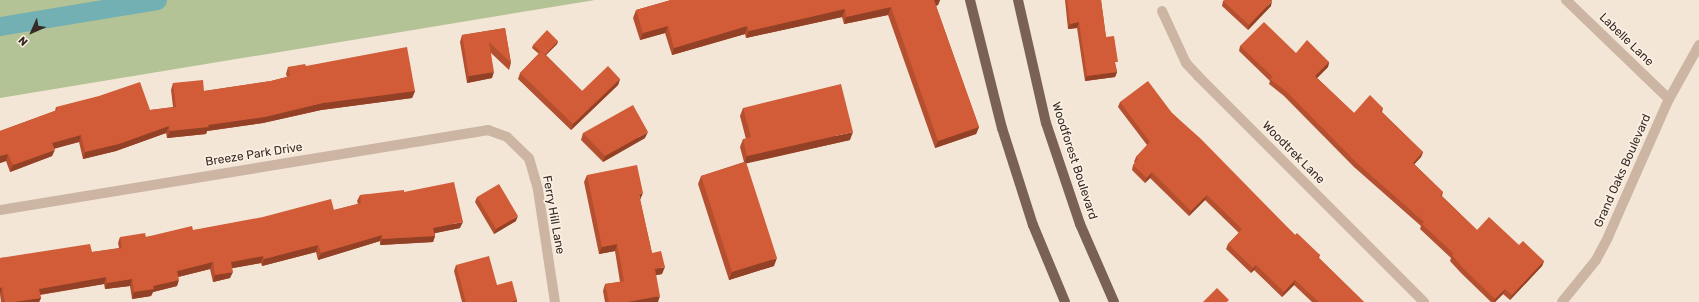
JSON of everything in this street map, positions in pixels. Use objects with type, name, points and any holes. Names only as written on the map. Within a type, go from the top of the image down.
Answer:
[{"type":"main road","points":[[970,0],[991,87],[1033,225],[1064,302]]},
{"type":"main road","name":"Woodforest Boulevard","points":[[1018,0],[1046,123],[1080,224],[1114,302]]},
{"type":"street","name":"Labelle Lane","points":[[1566,0],[1669,98]]},
{"type":"street","name":"Woodtrek Lane","points":[[1162,10],[1186,63],[1424,302]]},
{"type":"street","name":"Grand Oaks Boulevard","points":[[1562,302],[1596,260],[1608,237],[1669,98],[1699,45]]},
{"type":"street","name":"Breeze Park Drive","points":[[0,210],[488,130],[510,140]]},
{"type":"street","name":"Ferry Hill Lane","points":[[510,140],[529,158],[536,184],[555,302]]},
{"type":"green space","points":[[0,0],[595,0],[0,98]]},
{"type":"building","points":[[671,0],[934,0],[979,127],[938,141],[891,7],[846,17],[845,9],[749,31],[747,26],[674,48],[668,26],[643,33],[636,10]]},
{"type":"building","points":[[1067,0],[1101,0],[1106,37],[1114,36],[1118,62],[1115,62],[1117,72],[1087,76],[1079,22],[1070,24]]},
{"type":"building","points":[[1223,1],[1272,1],[1249,25]]},
{"type":"building","points":[[1264,22],[1296,53],[1307,40],[1329,62],[1315,76],[1354,113],[1370,95],[1383,108],[1380,111],[1423,152],[1413,163],[1443,192],[1440,195],[1477,230],[1489,217],[1519,245],[1523,241],[1544,261],[1512,295],[1505,289],[1495,299],[1463,268],[1452,255],[1454,254],[1422,224],[1424,222],[1356,162],[1286,91],[1270,79],[1273,77],[1240,46]]},
{"type":"building","points":[[505,28],[511,63],[489,42],[494,72],[469,76],[462,35]]},
{"type":"building","points":[[547,30],[558,41],[545,55],[533,45]]},
{"type":"building","points":[[407,47],[415,91],[323,103],[265,117],[208,125],[209,127],[170,131],[169,126],[119,144],[85,152],[81,135],[52,143],[55,150],[13,165],[8,154],[0,156],[0,131],[57,110],[56,107],[99,96],[140,82],[150,110],[176,107],[173,83],[203,80],[204,91],[271,81],[290,76],[288,67],[305,64],[306,66]]},
{"type":"building","points":[[541,51],[582,91],[608,66],[620,79],[573,124],[520,73]]},
{"type":"building","points":[[1148,81],[1172,113],[1201,139],[1295,235],[1297,233],[1320,255],[1318,257],[1364,302],[1319,302],[1295,280],[1284,292],[1256,265],[1253,268],[1228,244],[1242,229],[1207,195],[1191,211],[1152,172],[1147,178],[1133,165],[1138,159],[1136,157],[1150,142],[1120,102]]},
{"type":"building","points":[[841,84],[853,132],[747,156],[743,139],[751,137],[743,108]]},
{"type":"building","points":[[633,105],[648,132],[605,156],[583,133]]},
{"type":"building","points":[[746,162],[777,258],[732,272],[701,176]]},
{"type":"building","points":[[637,165],[643,193],[639,194],[652,253],[661,251],[665,267],[655,269],[660,296],[627,302],[609,302],[605,284],[624,281],[617,244],[602,247],[587,175]]},
{"type":"building","points":[[454,182],[463,222],[433,228],[435,236],[382,239],[382,235],[321,253],[318,245],[264,259],[263,256],[231,262],[233,272],[215,275],[213,262],[177,271],[179,280],[153,286],[154,289],[134,292],[132,279],[107,283],[106,277],[39,289],[41,298],[13,302],[5,302],[2,287],[0,288],[0,258],[90,244],[92,252],[122,248],[120,237],[145,233],[146,237],[192,226],[193,230],[263,217],[331,199],[334,210],[361,203],[360,195],[404,190],[404,192]]},
{"type":"building","points":[[499,184],[518,216],[496,229],[477,197]]},
{"type":"building","points":[[489,256],[497,285],[512,281],[517,300],[510,302],[466,302],[456,265]]},
{"type":"building","points":[[1217,288],[1229,300],[1227,302],[1203,302]]},
{"type":"waterway","points":[[0,26],[157,0]]}]
